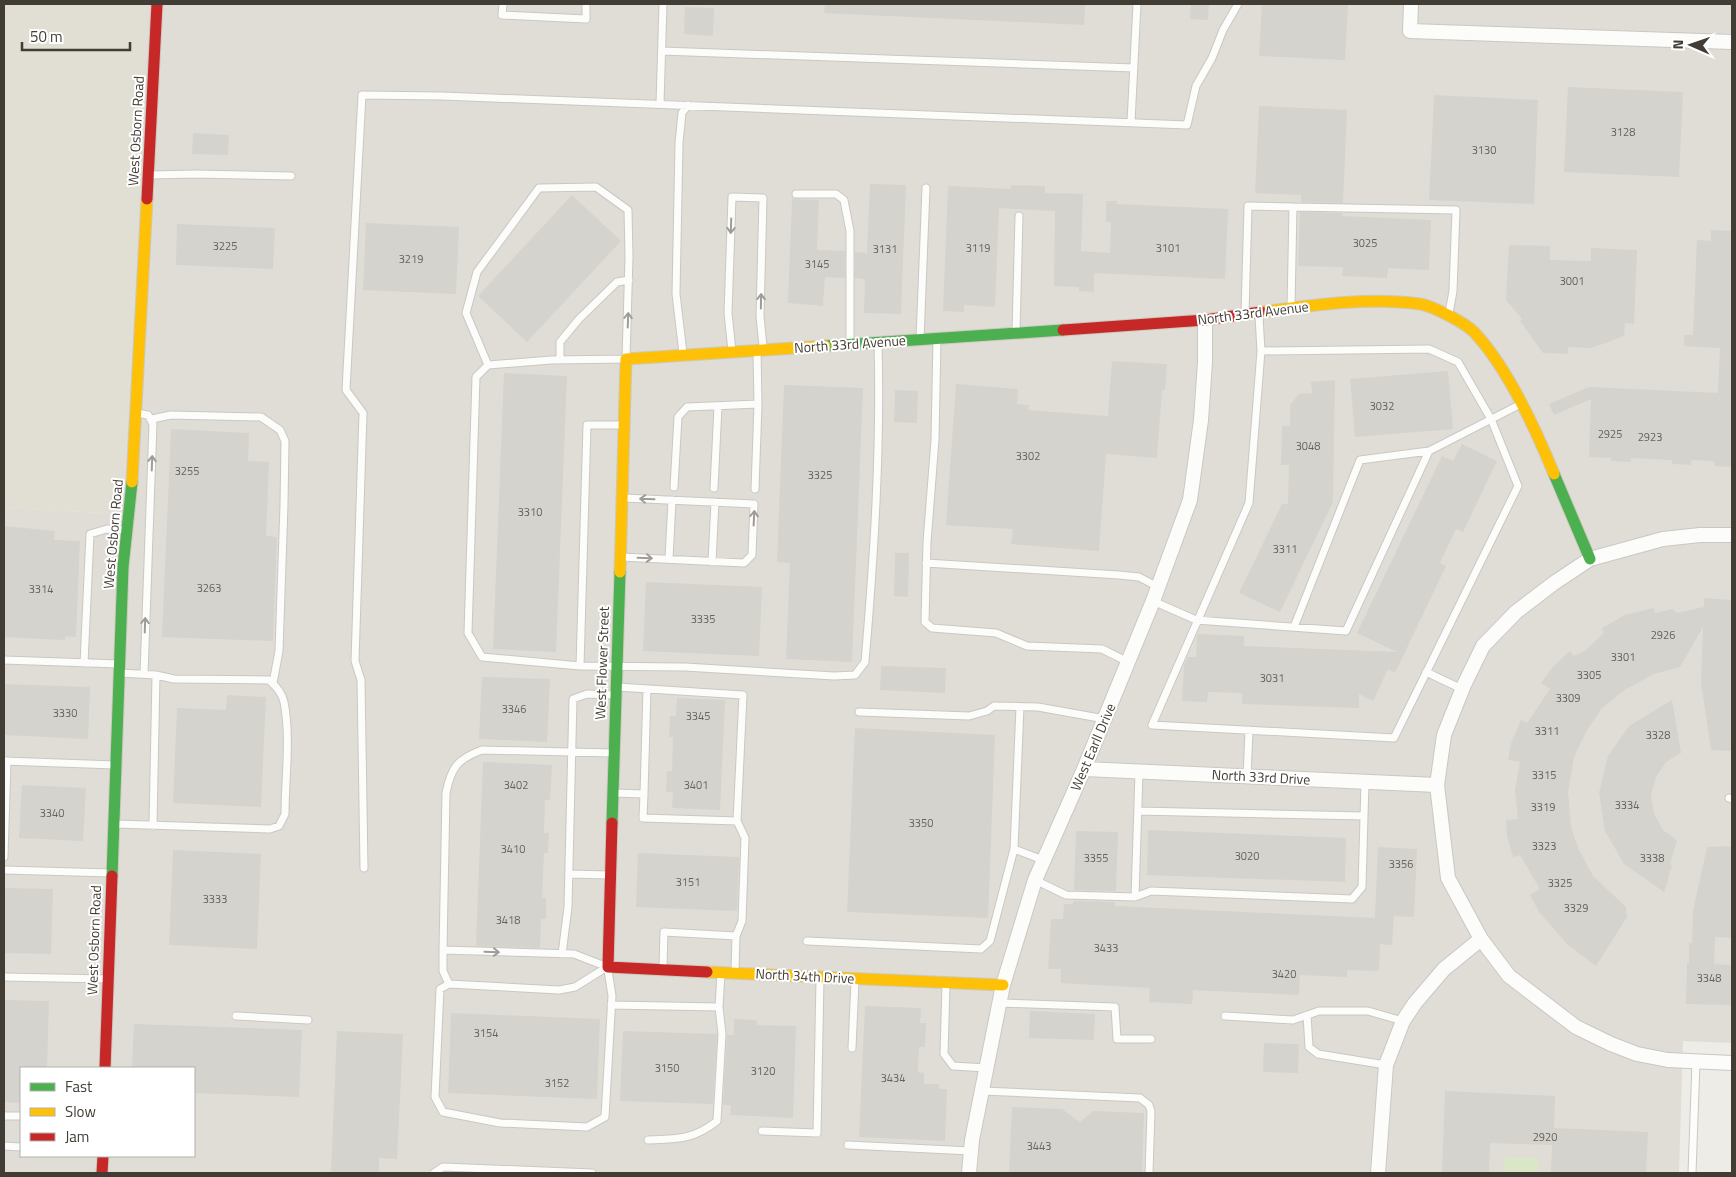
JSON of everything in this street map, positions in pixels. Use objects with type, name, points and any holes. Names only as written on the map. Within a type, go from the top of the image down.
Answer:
[{"type":"street","name":"West Osborn Road","points":[[105,1067],[123,567],[137,413],[157,4]]},
{"type":"street","points":[[1410,4],[1410,31],[1732,42]]},
{"type":"street","name":"North 33rd Avenue","points":[[626,360],[1205,320],[1338,302],[1422,304],[1449,316],[1473,331],[1501,368],[1546,455],[1590,558]]},
{"type":"street","name":"West Earll Drive","points":[[969,1173],[971,1150],[1003,985],[1034,880],[1084,769],[1159,588],[1190,500],[1201,420],[1205,320]]},
{"type":"street","name":"West Flower Street","points":[[608,967],[626,360]]},
{"type":"street","points":[[1732,535],[1700,535],[1663,539],[1590,558],[1554,582],[1516,612],[1483,646],[1462,689],[1444,735],[1437,786],[1448,878],[1481,939],[1509,976],[1576,1027],[1637,1054],[1696,1063],[1732,1063]]},
{"type":"street","name":"North 33rd Drive","points":[[1084,769],[1437,786]]},
{"type":"street","points":[[1378,1173],[1386,1065],[1404,1020],[1415,1003],[1444,969],[1481,939]]},
{"type":"street","name":"North 34th Drive","points":[[608,967],[1003,985]]},
{"type":"street","points":[[102,1173],[103,1157]]},
{"type":"lane","points":[[503,4],[502,15],[586,19],[586,4]]},
{"type":"lane","points":[[660,104],[663,4]]},
{"type":"lane","points":[[1131,122],[1137,4]]},
{"type":"lane","points":[[364,868],[361,680],[354,662],[362,413],[346,390],[362,94],[1187,124],[1196,86],[1238,4]]},
{"type":"lane","points":[[662,51],[1134,68]]},
{"type":"lane","points":[[684,356],[676,294],[679,143],[682,113],[688,105]]},
{"type":"lane","points":[[150,175],[291,176]]},
{"type":"lane","points":[[488,365],[466,314],[477,272],[538,188],[596,187],[628,210],[629,280],[626,360],[560,360],[488,365],[476,377],[468,633],[482,657],[580,666],[685,667],[834,676],[855,675],[866,662],[874,554],[879,390],[878,342]]},
{"type":"lane","points":[[920,339],[926,188]]},
{"type":"lane","points":[[796,194],[836,194],[844,200],[850,231],[850,344]]},
{"type":"lane","points":[[732,352],[728,314],[732,197],[763,198],[755,489]]},
{"type":"lane","points":[[1245,314],[1248,206],[1456,210],[1453,291],[1449,316]]},
{"type":"lane","points":[[1291,308],[1293,207]]},
{"type":"lane","points":[[1016,332],[1019,216]]},
{"type":"lane","points":[[560,360],[560,342],[579,319],[617,282],[629,280]]},
{"type":"lane","points":[[1258,313],[1261,351],[1249,503],[1196,620],[1152,725],[1394,738],[1518,486],[1490,419],[1458,362],[1429,349],[1261,351]]},
{"type":"lane","points":[[937,338],[935,440],[926,563],[925,622],[932,628],[996,633],[1027,646],[1102,649],[1128,662]]},
{"type":"lane","points":[[674,487],[678,417],[687,407],[758,404]]},
{"type":"lane","points":[[1294,627],[1360,460],[1429,451],[1520,405]]},
{"type":"lane","points":[[714,488],[718,406]]},
{"type":"lane","points":[[137,413],[148,415],[152,419],[144,674]]},
{"type":"lane","points":[[152,419],[171,416],[261,417],[280,430],[285,441],[284,505],[279,651],[273,683]]},
{"type":"lane","points":[[580,666],[587,425],[624,426]]},
{"type":"lane","points":[[1153,601],[1196,620],[1346,631],[1429,451]]},
{"type":"lane","points":[[620,557],[744,563],[752,555],[754,504],[622,498]]},
{"type":"lane","points":[[669,559],[672,500]]},
{"type":"lane","points":[[712,562],[715,502]]},
{"type":"lane","points":[[84,663],[90,534],[107,529],[127,530]]},
{"type":"lane","points":[[926,563],[1139,577],[1159,588]]},
{"type":"lane","points":[[4,660],[84,663],[156,675],[174,680],[269,680],[273,683],[283,701],[286,729],[285,814],[278,826],[270,829],[113,823]]},
{"type":"lane","points":[[1426,672],[1462,689]]},
{"type":"lane","points":[[153,826],[156,675]]},
{"type":"lane","points":[[647,689],[643,818],[737,821]]},
{"type":"lane","points":[[562,954],[568,907],[573,699],[587,694],[647,689],[743,695],[737,821],[745,838],[742,921],[736,936],[735,973]]},
{"type":"lane","points":[[859,712],[969,716],[987,712],[994,706],[1038,707],[1104,719]]},
{"type":"lane","points":[[808,941],[981,950],[990,941],[1014,849],[1020,707]]},
{"type":"lane","points":[[1247,777],[1249,730]]},
{"type":"lane","points":[[449,984],[442,971],[446,793],[454,768],[465,756],[482,750],[614,754]]},
{"type":"lane","points":[[4,857],[5,761],[115,765]]},
{"type":"lane","points":[[1135,897],[1139,772]]},
{"type":"lane","points":[[1034,880],[1066,894],[1135,897],[1151,891],[1352,899],[1362,887],[1365,782]]},
{"type":"lane","points":[[613,793],[644,794]]},
{"type":"lane","points":[[1138,811],[1364,816]]},
{"type":"lane","points":[[1014,849],[1043,860]]},
{"type":"lane","points":[[4,870],[111,873]]},
{"type":"lane","points":[[569,874],[610,875]]},
{"type":"lane","points":[[663,970],[664,932],[736,936]]},
{"type":"lane","points":[[443,950],[574,954],[608,967]]},
{"type":"lane","points":[[608,967],[611,1005],[605,1117],[587,1127],[500,1123],[443,1112],[435,1097],[440,989],[449,984],[559,990],[575,987],[608,967]]},
{"type":"lane","points":[[648,1140],[683,1139],[702,1133],[717,1121],[722,1034],[720,1007],[721,972]]},
{"type":"lane","points":[[4,977],[108,979]]},
{"type":"lane","points":[[762,1132],[817,1133],[820,977]]},
{"type":"lane","points":[[852,1048],[855,978]]},
{"type":"lane","points":[[946,982],[944,1054],[953,1066],[986,1068]]},
{"type":"lane","points":[[1000,1003],[1115,1007],[1117,1039],[1151,1039]]},
{"type":"lane","points":[[611,1005],[720,1007]]},
{"type":"lane","points":[[1225,1016],[1293,1020],[1319,1011],[1368,1010],[1404,1020]]},
{"type":"lane","points":[[1307,1015],[1310,1046],[1318,1054],[1386,1065]]},
{"type":"lane","points":[[236,1016],[308,1020]]},
{"type":"lane","points":[[1692,1173],[1696,1063]]},
{"type":"lane","points":[[982,1091],[1140,1098],[1149,1105],[1151,1111],[1149,1173]]},
{"type":"lane","points":[[4,1116],[20,1116]]},
{"type":"lane","points":[[848,1145],[971,1150]]},
{"type":"lane","points":[[4,1146],[20,1147]]},
{"type":"lane","points":[[434,1173],[443,1167],[592,1173]]},
{"type":"shaded area","points":[[4,4],[149,4],[123,514],[4,508]]},
{"type":"shaded area","points":[[148,4],[1732,4],[1732,1043],[1683,1041],[1679,1173],[4,1173],[4,508],[123,514]]},
{"type":"green space","points":[[1505,1157],[1538,1159],[1538,1173],[1504,1173]]},
{"type":"building","points":[[825,4],[1085,4],[1084,25],[824,13]]},
{"type":"building","points":[[1191,4],[1209,4],[1208,20],[1190,19]]},
{"type":"building","points":[[1262,4],[1348,4],[1345,60],[1259,56]]},
{"type":"building","points":[[685,7],[714,8],[713,36],[684,34]]},
{"type":"building","points":[[1568,87],[1683,92],[1679,177],[1564,172]]},
{"type":"building","points":[[1434,95],[1538,100],[1534,204],[1429,200]]},
{"type":"building","points":[[1259,106],[1347,110],[1343,203],[1301,202],[1301,195],[1255,193]]},
{"type":"building","points":[[193,133],[229,135],[228,155],[192,154]]},
{"type":"building","points":[[870,184],[906,185],[901,314],[864,313],[865,279],[855,278],[855,252],[867,253]]},
{"type":"building","points":[[1011,185],[1045,186],[1045,193],[1083,194],[1081,251],[1110,253],[1111,222],[1106,222],[1106,201],[1117,201],[1117,204],[1228,209],[1225,279],[1094,273],[1094,292],[1079,291],[1079,287],[1054,286],[1055,211],[999,208],[995,307],[964,305],[964,312],[943,311],[948,186],[1011,189]]},
{"type":"building","points":[[572,195],[621,241],[527,342],[478,296]]},
{"type":"building","points":[[792,199],[819,200],[817,250],[845,251],[845,278],[825,277],[823,306],[788,303]]},
{"type":"building","points":[[1300,212],[1342,213],[1342,216],[1431,220],[1429,270],[1388,268],[1387,278],[1342,276],[1343,267],[1298,266]]},
{"type":"building","points":[[366,223],[459,227],[456,294],[363,290]]},
{"type":"building","points":[[177,224],[275,228],[273,269],[176,265]]},
{"type":"building","points":[[1711,230],[1732,231],[1732,467],[1714,466],[1714,461],[1691,460],[1691,465],[1672,464],[1672,460],[1631,458],[1631,462],[1611,461],[1611,458],[1589,457],[1591,399],[1554,415],[1549,404],[1589,387],[1718,393],[1720,348],[1684,346],[1684,335],[1693,335],[1697,240],[1711,241]]},
{"type":"building","points":[[1509,245],[1550,246],[1550,260],[1591,261],[1591,248],[1637,250],[1634,324],[1625,323],[1624,336],[1591,348],[1568,347],[1568,354],[1543,353],[1520,321],[1522,319],[1506,300]]},
{"type":"building","points":[[1112,361],[1167,364],[1165,390],[1162,390],[1157,458],[1106,454],[1099,551],[1011,544],[1013,529],[946,525],[956,384],[1018,389],[1017,404],[1029,405],[1028,410],[1108,416]]},
{"type":"building","points":[[1448,371],[1453,429],[1355,437],[1350,379]]},
{"type":"building","points":[[504,373],[567,376],[556,652],[493,649]]},
{"type":"building","points":[[1335,380],[1333,502],[1280,612],[1239,593],[1282,504],[1288,504],[1289,465],[1281,465],[1282,426],[1290,426],[1290,405],[1299,394],[1312,393],[1311,382]]},
{"type":"building","points":[[784,385],[863,388],[852,662],[786,659],[790,563],[777,562]]},
{"type":"building","points":[[895,390],[918,391],[917,423],[894,422]]},
{"type":"building","points":[[171,429],[249,433],[248,461],[269,462],[266,536],[277,537],[273,641],[162,637]]},
{"type":"building","points":[[1462,444],[1497,461],[1463,532],[1456,529],[1440,563],[1446,566],[1395,673],[1388,669],[1373,701],[1359,694],[1359,708],[1242,704],[1242,693],[1208,692],[1207,702],[1182,701],[1184,666],[1188,657],[1196,657],[1197,634],[1244,636],[1244,646],[1397,652],[1357,633],[1442,456],[1453,461]]},
{"type":"building","points":[[4,526],[55,531],[54,540],[80,541],[76,637],[65,636],[65,640],[4,637]]},
{"type":"building","points":[[895,553],[909,553],[908,597],[894,596]]},
{"type":"building","points":[[646,582],[762,587],[759,656],[643,651]]},
{"type":"building","points":[[1704,598],[1732,600],[1732,751],[1711,750],[1701,682],[1703,627],[1680,667],[1654,674],[1626,689],[1602,708],[1586,732],[1574,757],[1568,792],[1571,827],[1579,850],[1593,876],[1626,907],[1627,917],[1596,966],[1568,945],[1539,912],[1530,895],[1540,889],[1520,855],[1513,857],[1507,836],[1506,820],[1518,819],[1515,790],[1520,762],[1508,760],[1511,743],[1521,720],[1527,723],[1550,689],[1541,683],[1552,668],[1570,651],[1574,656],[1586,650],[1604,633],[1602,628],[1625,615],[1654,608],[1655,613],[1672,609],[1677,613],[1704,607]]},
{"type":"building","points":[[881,666],[946,668],[945,693],[880,690]]},
{"type":"building","points":[[482,677],[550,679],[547,742],[479,739]]},
{"type":"building","points":[[4,684],[90,687],[88,739],[4,735]]},
{"type":"building","points":[[227,695],[266,697],[261,807],[173,803],[177,708],[226,710]]},
{"type":"building","points":[[677,698],[725,700],[720,810],[672,808],[673,792],[666,792],[667,771],[672,771],[673,737],[669,737],[670,716],[676,716]]},
{"type":"building","points":[[1672,700],[1681,753],[1666,762],[1656,777],[1651,795],[1654,814],[1663,830],[1677,840],[1670,864],[1672,866],[1669,879],[1664,892],[1624,864],[1605,831],[1599,793],[1608,756],[1629,726]]},
{"type":"building","points":[[855,728],[995,735],[988,918],[847,912]]},
{"type":"building","points":[[483,762],[552,765],[550,800],[545,800],[544,833],[549,833],[548,853],[544,853],[542,898],[546,898],[546,919],[541,919],[540,948],[476,946]]},
{"type":"building","points":[[22,785],[86,788],[83,841],[19,838]]},
{"type":"building","points":[[1148,830],[1346,838],[1345,882],[1147,875]]},
{"type":"building","points":[[1076,831],[1118,832],[1116,891],[1074,890]]},
{"type":"building","points":[[1378,847],[1417,849],[1414,917],[1394,916],[1392,945],[1380,944],[1379,971],[1347,970],[1347,977],[1300,975],[1299,995],[1193,990],[1192,1004],[1149,1002],[1150,988],[1061,983],[1061,969],[1048,969],[1051,919],[1063,919],[1064,904],[1073,904],[1073,901],[1115,902],[1115,906],[1375,918]]},
{"type":"building","points":[[1707,847],[1732,847],[1732,938],[1715,937],[1714,964],[1732,965],[1732,1005],[1686,1004],[1687,963],[1689,963],[1689,943],[1692,943],[1693,911]]},
{"type":"building","points":[[173,850],[261,854],[257,949],[169,945]]},
{"type":"building","points":[[638,853],[739,857],[737,911],[636,907]]},
{"type":"building","points":[[4,888],[53,889],[51,954],[4,953]]},
{"type":"building","points":[[4,1000],[49,1001],[47,1067],[20,1067],[20,1103],[4,1102]]},
{"type":"building","points":[[865,1006],[921,1008],[920,1023],[926,1023],[925,1047],[919,1047],[918,1072],[924,1073],[924,1084],[939,1084],[939,1089],[947,1089],[945,1141],[859,1137]]},
{"type":"building","points":[[1030,1011],[1095,1014],[1094,1040],[1029,1038]]},
{"type":"building","points":[[451,1013],[600,1019],[597,1099],[448,1093]]},
{"type":"building","points":[[734,1019],[757,1020],[757,1025],[796,1026],[793,1118],[730,1115],[731,1105],[723,1105],[727,1035],[734,1035]]},
{"type":"building","points":[[134,1024],[302,1030],[299,1097],[195,1093],[195,1067],[132,1067]]},
{"type":"building","points":[[337,1031],[403,1034],[397,1159],[379,1158],[379,1173],[331,1173]]},
{"type":"building","points":[[623,1031],[717,1034],[713,1104],[620,1101]]},
{"type":"building","points":[[1264,1043],[1299,1044],[1298,1073],[1263,1072]]},
{"type":"building","points":[[1445,1091],[1555,1096],[1554,1128],[1648,1132],[1646,1173],[1551,1173],[1552,1145],[1490,1143],[1489,1173],[1442,1173]]},
{"type":"building","points":[[1012,1107],[1062,1109],[1080,1122],[1093,1111],[1144,1113],[1142,1173],[1009,1173]]},
{"type":"traffic: fast","points":[[825,346],[1063,330]]},
{"type":"traffic: fast","points":[[1554,474],[1590,559]]},
{"type":"traffic: fast","points":[[112,876],[123,567],[132,482]]},
{"type":"traffic: fast","points":[[612,823],[620,572]]},
{"type":"traffic: slow","points":[[132,482],[147,199]]},
{"type":"traffic: slow","points":[[1261,312],[1340,303],[1381,301],[1426,305],[1440,311],[1470,328],[1498,363],[1520,400],[1554,474]]},
{"type":"traffic: slow","points":[[620,572],[626,359],[825,346]]},
{"type":"traffic: slow","points":[[707,972],[1003,985]]},
{"type":"traffic: jam","points":[[147,199],[157,4]]},
{"type":"traffic: jam","points":[[1063,330],[1205,320],[1261,312]]},
{"type":"traffic: jam","points":[[612,823],[608,967],[707,972]]},
{"type":"traffic: jam","points":[[105,1067],[112,876]]},
{"type":"traffic: jam","points":[[102,1173],[103,1157]]}]
